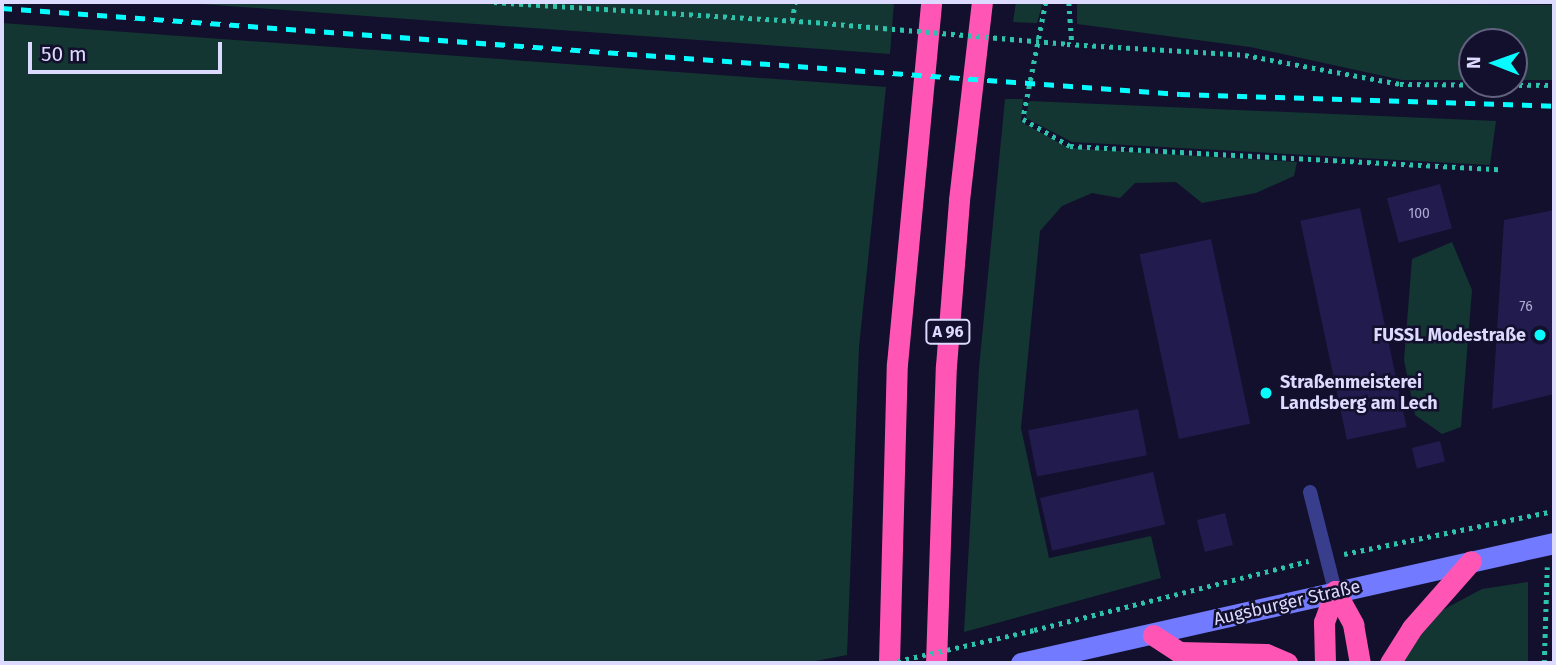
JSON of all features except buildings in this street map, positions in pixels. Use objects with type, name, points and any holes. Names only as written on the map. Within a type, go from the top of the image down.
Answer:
[{"type":"highway","name":"A 96","points":[[889,663],[897,364],[931,2]]},
{"type":"highway","name":"A 96","points":[[936,663],[946,366],[958,200],[982,2]]},
{"type":"highway","points":[[1390,663],[1412,628],[1471,561]]},
{"type":"highway","points":[[1325,663],[1324,622],[1335,591]]},
{"type":"highway","points":[[1335,591],[1353,624],[1360,663]]},
{"type":"highway","points":[[1153,635],[1179,652],[1266,654],[1286,663]]},
{"type":"main road","name":"Augsburger Straße","points":[[1029,661],[1554,543]]},
{"type":"lane","points":[[1310,492],[1335,591]]},
{"type":"path","points":[[494,2],[824,23],[1069,44],[1245,55],[1400,84],[1554,85]]},
{"type":"path","points":[[792,21],[795,2]]},
{"type":"path","points":[[1045,2],[1023,119],[1070,146],[1498,169]]},
{"type":"path","points":[[1069,2],[1069,44]]},
{"type":"path","points":[[889,663],[1327,557],[1554,511]]},
{"type":"path","points":[[1544,663],[1551,585]]},
{"type":"green space","points":[[174,2],[894,2],[890,54]]},
{"type":"green space","points":[[1016,2],[1043,2],[1037,23],[1013,22]]},
{"type":"green space","points":[[1077,2],[1554,5],[1554,80],[1528,80],[1528,28],[1458,28],[1458,80],[1402,80],[1250,47],[1077,24]]},
{"type":"green space","points":[[2,23],[886,87],[859,347],[847,655],[805,663],[2,663]]},
{"type":"green space","points":[[1005,99],[1023,99],[1021,122],[1069,148],[1297,162],[1294,176],[1256,193],[1202,203],[1176,182],[1135,183],[1120,198],[1092,193],[1062,206],[1040,231],[1021,428],[1049,558],[1151,536],[1161,578],[964,632],[979,368]]},
{"type":"green space","points":[[1029,101],[1496,121],[1490,165],[1072,142],[1026,118]]},
{"type":"green space","points":[[1452,242],[1472,290],[1461,427],[1442,434],[1415,415],[1404,360],[1412,259]]},
{"type":"green space","points":[[1528,582],[1528,663],[1402,663],[1435,614],[1482,589]]},
{"type":"railway","points":[[2,8],[1180,94],[1554,106]]},
{"type":"place","name":"FUSSL Modestraße","points":[[1540,335]]},
{"type":"place","name":"Straßenmeisterei Landsberg am Lech","points":[[1266,393]]}]
